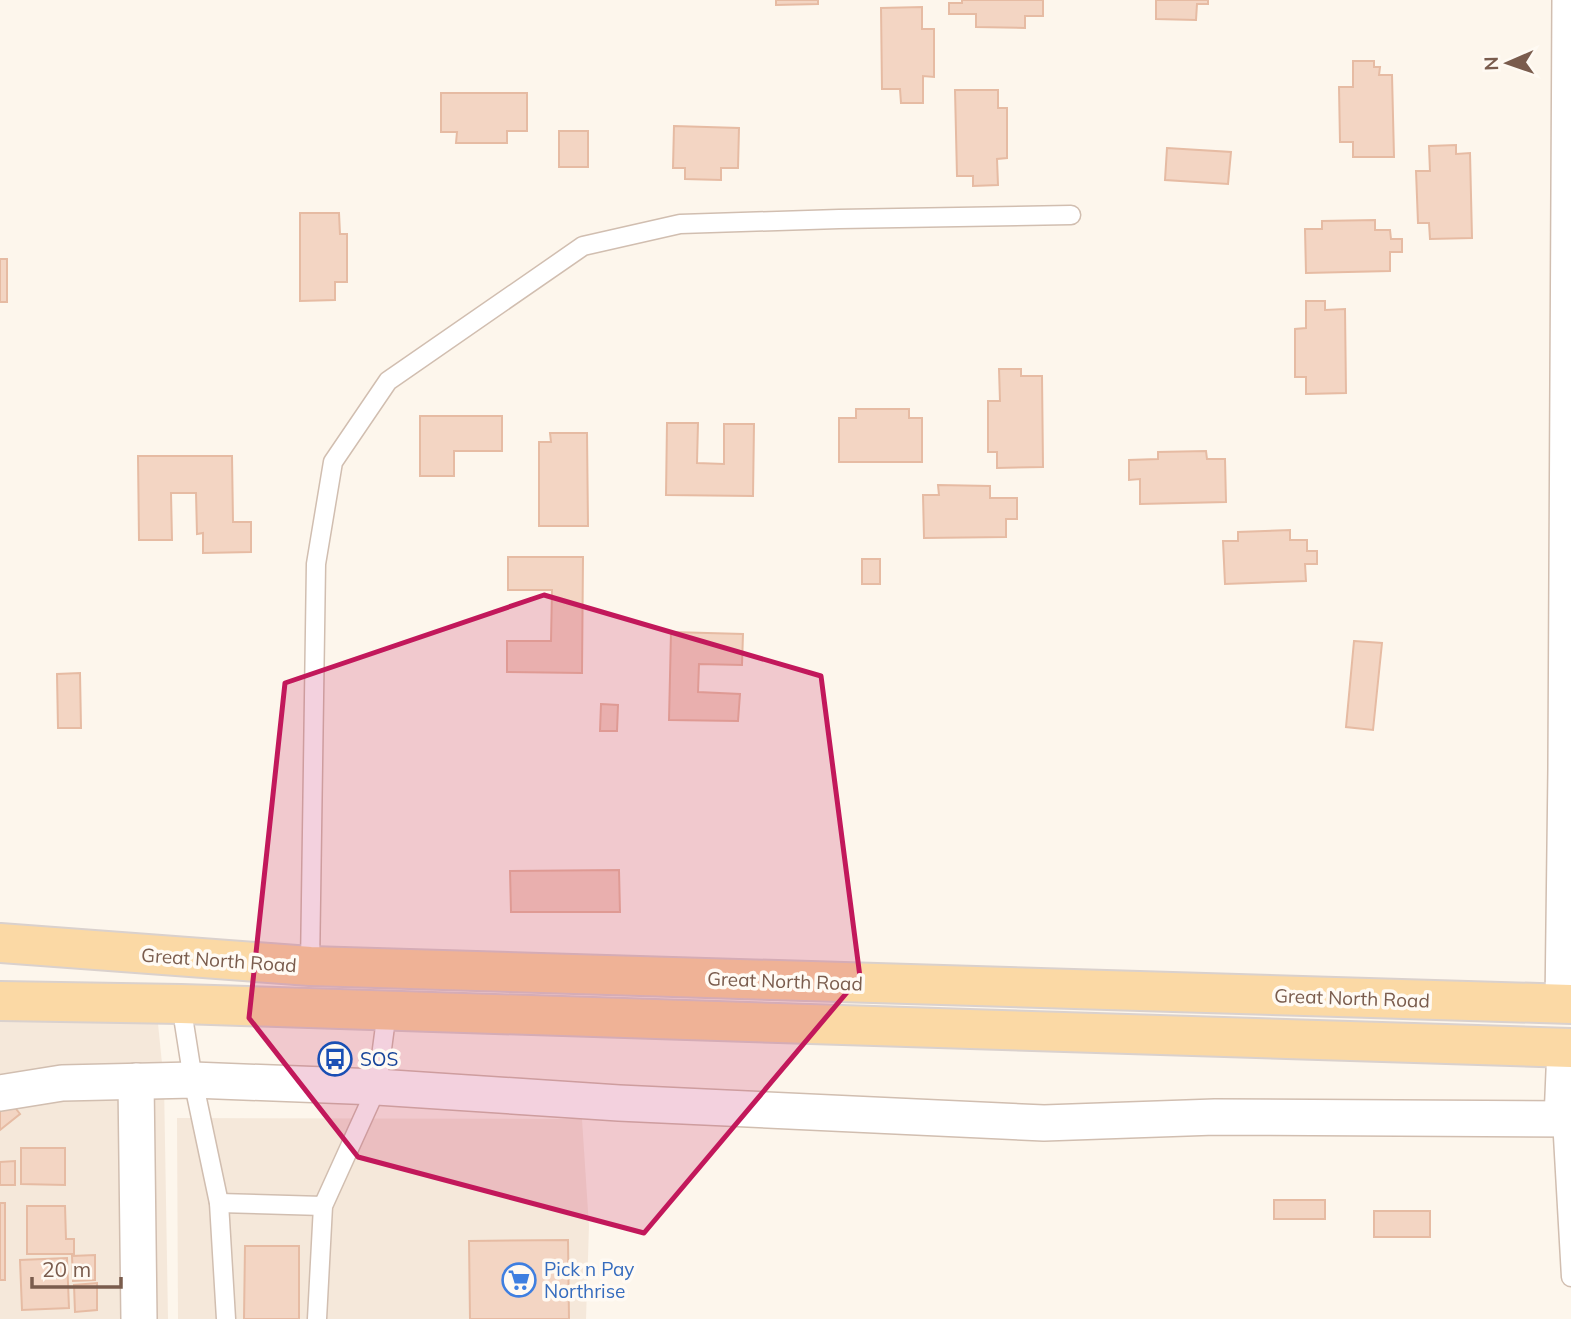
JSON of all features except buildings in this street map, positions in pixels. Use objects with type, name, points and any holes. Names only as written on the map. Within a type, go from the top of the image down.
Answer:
[{"type":"main road","name":"Great North Road","points":[[0,943],[310,966],[1567,1004]]},
{"type":"main road","points":[[0,1001],[181,1004],[1568,1048]]},
{"type":"street","points":[[1567,1004],[1570,0]]},
{"type":"street","points":[[0,1093],[62,1083],[193,1080],[377,1087],[619,1103],[1044,1123],[1215,1117],[1566,1119],[1568,1048]]},
{"type":"street","points":[[136,1081],[139,1319]]},
{"type":"lane","points":[[310,966],[316,564],[333,462],[388,381],[583,246],[680,225],[1071,215]]},
{"type":"lane","points":[[181,1004],[193,1080],[219,1203],[226,1319]]},
{"type":"lane","points":[[317,1319],[323,1206],[377,1087],[387,1011]]},
{"type":"lane","points":[[1566,1119],[1571,1277]]},
{"type":"lane","points":[[219,1203],[323,1206]]},
{"type":"highlighted area","points":[[544,595],[821,676],[860,977],[644,1233],[358,1157],[249,1018],[285,683]]},
{"type":"shaded area","points":[[156,1004],[164,1083],[168,1319],[0,1319],[0,1006]]},
{"type":"shaded area","points":[[177,1118],[582,1119],[589,1226],[586,1319],[178,1319]]},
{"type":"place","name":"SOS","points":[[335,1059]]},
{"type":"place","name":"Pick n Pay Northrise","points":[[519,1280]]}]
